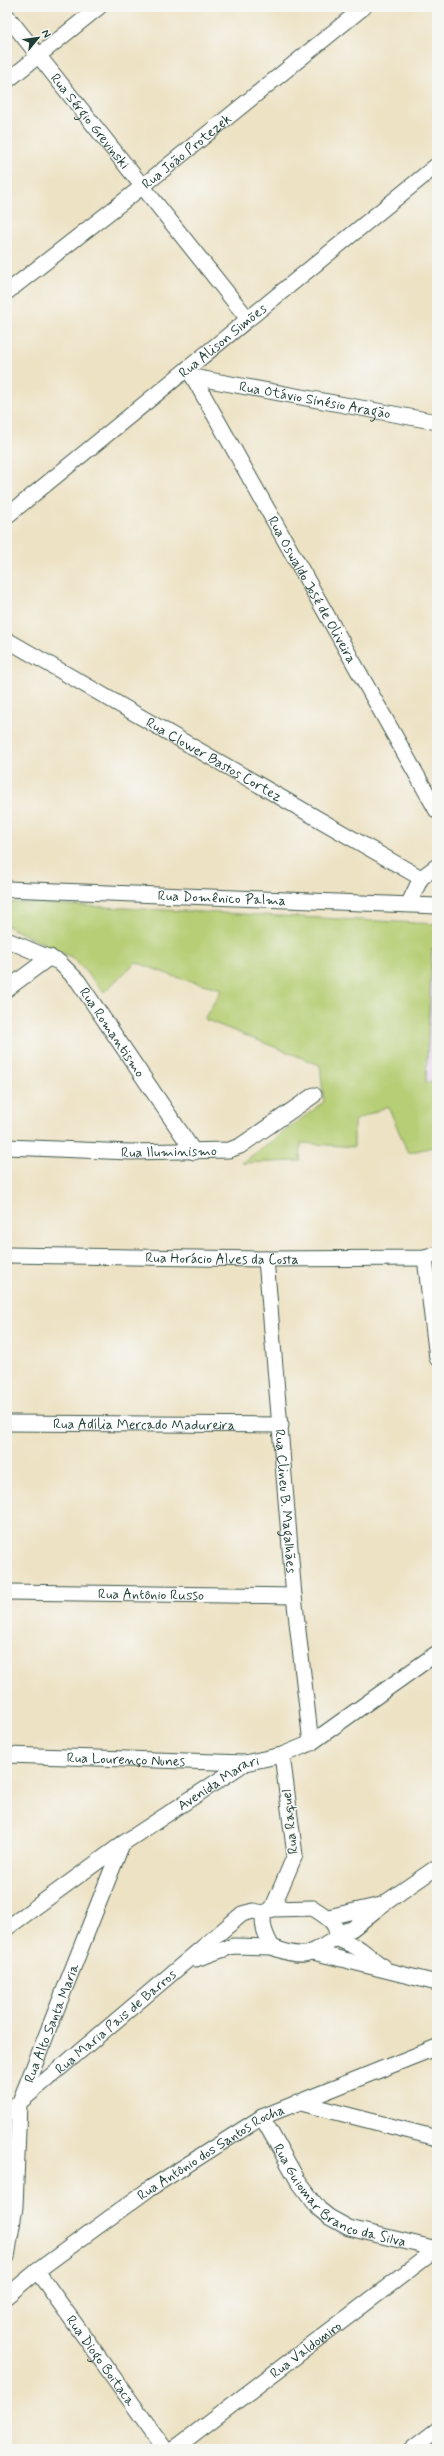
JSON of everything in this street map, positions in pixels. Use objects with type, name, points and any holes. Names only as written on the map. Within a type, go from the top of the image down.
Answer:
[{"type":"street","points":[[7,81],[99,7]]},
{"type":"street","name":"Rua João Protezek","points":[[7,292],[142,186],[364,7]]},
{"type":"street","name":"Rua Sérgio Grevinski","points":[[7,16],[248,319]]},
{"type":"street","name":"Rua Alison Simões","points":[[7,516],[191,373],[248,319],[437,165]]},
{"type":"street","name":"Rua Otávio Sinésio Aragão","points":[[191,373],[437,422]]},
{"type":"street","name":"Rua Oswaldo José de Oliveira","points":[[191,373],[437,811]]},
{"type":"street","name":"Rua Clower Bastos Cortez","points":[[7,640],[421,878]]},
{"type":"street","points":[[409,903],[421,878],[437,866]]},
{"type":"street","name":"Rua Domênico Palma","points":[[7,889],[409,903],[437,906]]},
{"type":"street","name":"Rua Romantismo","points":[[7,940],[50,957],[58,962],[78,981],[194,1152]]},
{"type":"street","points":[[7,989],[50,957]]},
{"type":"street","name":"Rua Iluminismo","points":[[7,1147],[130,1152],[194,1152],[229,1150],[240,1146],[314,1094]]},
{"type":"street","name":"Rua Horácio Alves da Costa","points":[[7,1255],[266,1259],[431,1256]]},
{"type":"street","points":[[431,1256],[437,1358]]},
{"type":"street","name":"Rua Clineu B. Magalhães","points":[[266,1259],[294,1596],[311,1743]]},
{"type":"street","name":"Rua Adília Mercado Madureira","points":[[7,1423],[281,1426]]},
{"type":"street","name":"Rua Antônio Russo","points":[[7,1592],[294,1596]]},
{"type":"street","name":"Avenida Marari","points":[[7,1928],[122,1844],[245,1763],[282,1755],[311,1743],[437,1653]]},
{"type":"street","name":"Rua Lourenço Nunes","points":[[7,1755],[245,1763]]},
{"type":"street","name":"Rua Raquel","points":[[268,1911],[295,1855],[282,1755]]},
{"type":"street","name":"Rua Alto Santa Maria","points":[[7,2257],[15,2207],[19,2104],[122,1844]]},
{"type":"street","points":[[387,1970],[360,1949],[336,1935],[328,1917],[313,1908],[268,1911],[262,1920],[272,1947],[294,1956],[313,1952],[336,1935],[352,1929],[382,1905],[437,1867]]},
{"type":"street","points":[[328,1917],[382,1905]]},
{"type":"street","name":"Rua Maria Pais de Barros","points":[[7,2113],[242,1914],[253,1911],[268,1911]]},
{"type":"street","name":"Rua Maria Pais de Barros","points":[[187,1962],[233,1946],[272,1947]]},
{"type":"street","points":[[313,1952],[437,1983]]},
{"type":"street","name":"Rua Antônio dos Santos Rocha","points":[[7,2296],[37,2271],[149,2189],[262,2117],[437,2047]]},
{"type":"street","points":[[297,2102],[437,2138]]},
{"type":"street","name":"Rua Guiomar Branco da Silva","points":[[262,2117],[298,2182],[319,2209],[329,2217],[349,2228],[437,2249]]},
{"type":"street","name":"Rua Valdomiro","points":[[174,2449],[437,2249]]},
{"type":"street","name":"Rua Diogo Boitaca","points":[[37,2271],[165,2449]]},
{"type":"street","points":[[412,2449],[437,2430]]},
{"type":"shaded area","points":[[432,949],[437,949],[437,1081],[426,1082]]},
{"type":"green space","points":[[7,902],[437,924],[437,949],[432,949],[426,1082],[437,1083],[437,1146],[408,1153],[388,1106],[354,1121],[354,1147],[301,1143],[300,1161],[242,1163],[324,1102],[320,1065],[204,1019],[222,989],[175,977],[136,962],[104,992],[73,958],[7,926]]}]
